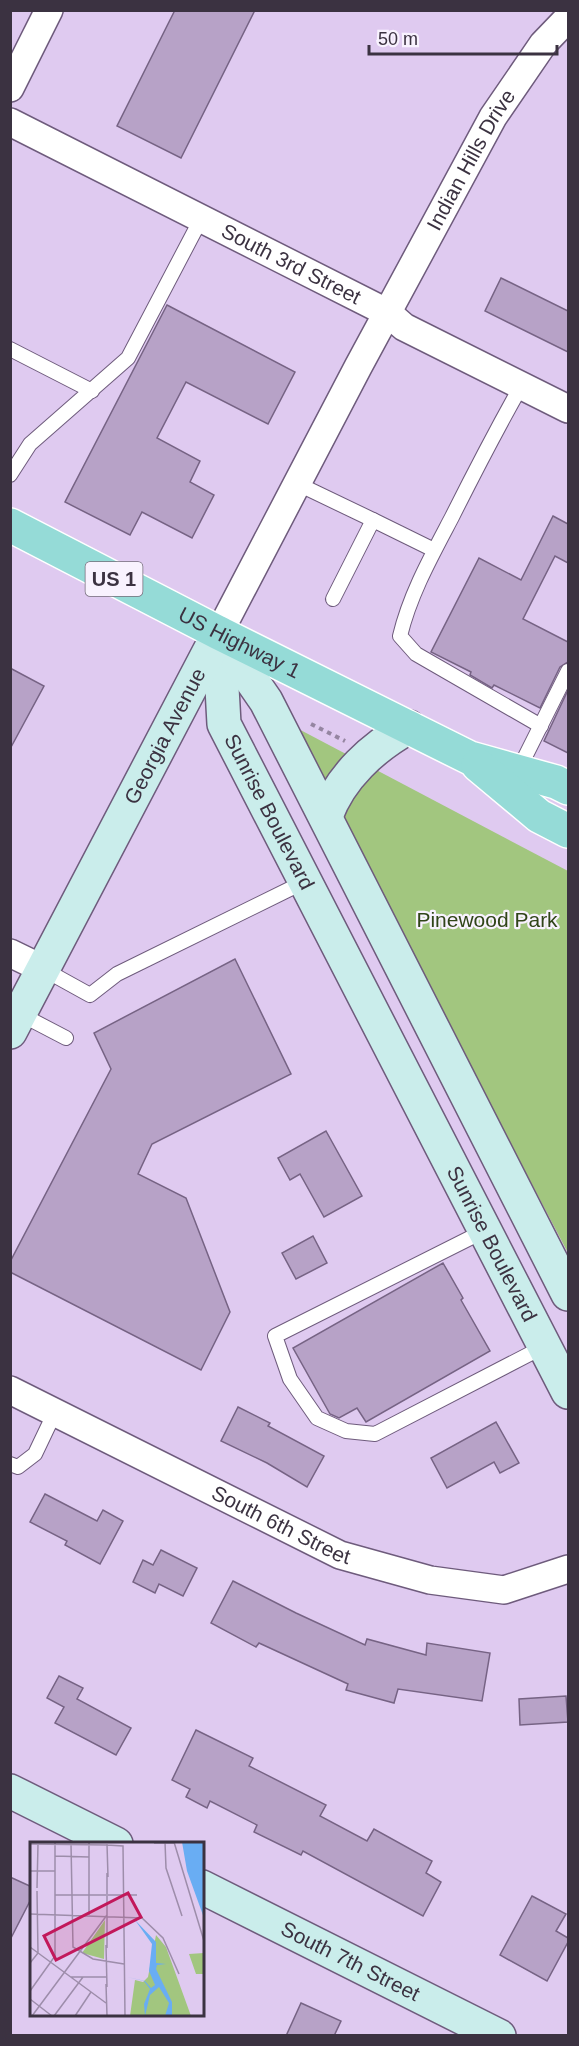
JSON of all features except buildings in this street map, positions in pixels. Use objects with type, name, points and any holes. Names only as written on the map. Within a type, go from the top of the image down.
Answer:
[{"type":"main road","name":"US Highway 1","points":[[10,525],[219,633],[470,758],[556,782],[568,788]]},
{"type":"main road","points":[[219,633],[266,701],[568,1294]]},
{"type":"main road","name":"Sunrise Boulevard","points":[[219,633],[224,724],[568,1392]]},
{"type":"main road","name":"Georgia Avenue","points":[[15,1023],[219,633]]},
{"type":"main road","points":[[326,816],[335,795],[364,759],[409,728]]},
{"type":"main road","name":"US Highway 1","points":[[470,758],[539,816],[568,831]]},
{"type":"main road","points":[[10,1791],[112,1842]]},
{"type":"main road","name":"South 7th Street","points":[[204,1888],[500,2035]]},
{"type":"street","points":[[10,88],[49,10]]},
{"type":"street","name":"Indian Hills Drive","points":[[388,313],[493,117],[543,44],[568,18]]},
{"type":"street","name":"South 3rd Street","points":[[10,122],[388,313],[404,327],[568,409]]},
{"type":"street","name":"Georgia Avenue","points":[[219,633],[388,313]]},
{"type":"street","points":[[10,953],[43,969]]},
{"type":"street","name":"South 6th Street","points":[[10,1390],[340,1555],[430,1580],[504,1590],[568,1569]]},
{"type":"lane","points":[[10,475],[30,444],[128,358],[201,219]]},
{"type":"lane","points":[[10,349],[92,391]]},
{"type":"lane","points":[[522,386],[498,426],[434,550],[406,609],[400,636],[416,654],[541,726]]},
{"type":"lane","points":[[298,484],[434,550]]},
{"type":"lane","points":[[333,599],[373,520]]},
{"type":"lane","points":[[518,771],[568,671]]},
{"type":"lane","points":[[43,969],[90,995],[117,974],[304,882]]},
{"type":"lane","points":[[15,1023],[66,1038]]},
{"type":"lane","points":[[486,1230],[275,1336],[290,1379],[317,1418],[346,1431],[375,1434],[545,1346]]},
{"type":"lane","points":[[14,1465],[35,1454],[55,1412]]},
{"type":"path","points":[[303,720],[351,745]]},
{"type":"green space","name":"Pinewood Park","points":[[291,725],[568,871],[568,1253]]}]
